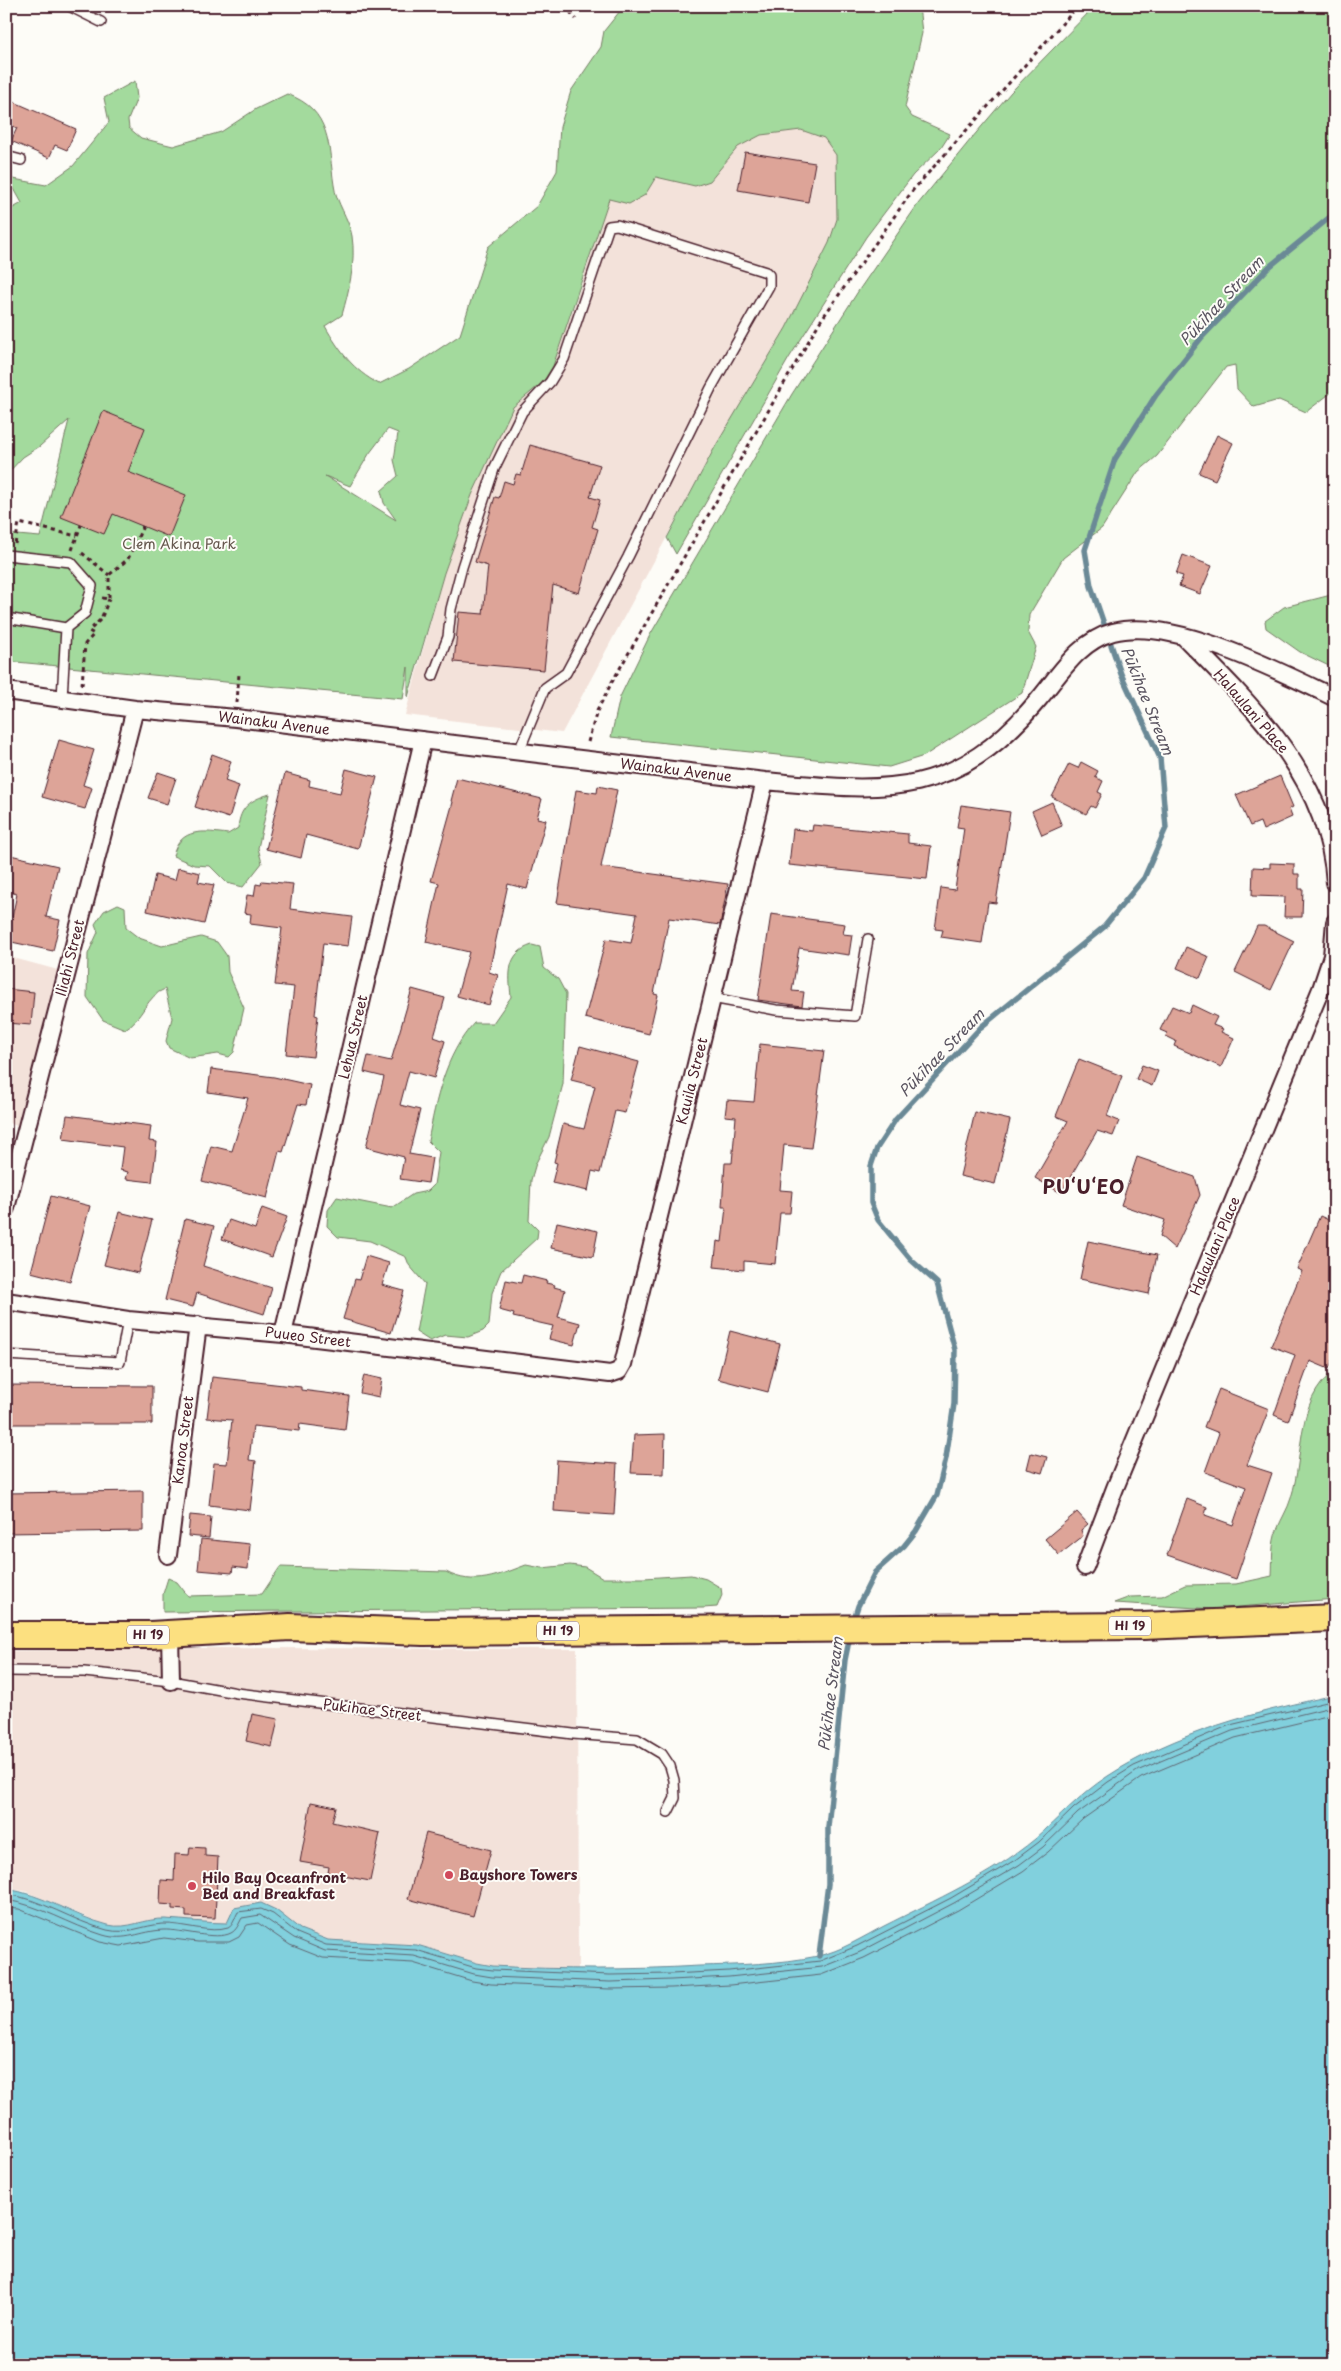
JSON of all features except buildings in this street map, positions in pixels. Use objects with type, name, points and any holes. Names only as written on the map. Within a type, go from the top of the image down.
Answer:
[{"type":"main road","name":"HI 19","points":[[6,1634],[170,1634],[290,1627],[423,1632],[1144,1626],[1335,1618]]},
{"type":"street","name":"Wainaku Avenue","points":[[6,691],[135,709],[236,718],[852,789],[893,787],[944,774],[970,762],[1018,724],[1064,666],[1094,639],[1114,632],[1145,629],[1180,633],[1284,674],[1335,698]]},
{"type":"street","name":"Halaulani Place","points":[[1180,633],[1225,678],[1270,728],[1307,783],[1322,818],[1331,854],[1335,884]]},
{"type":"street","name":"Iliahi Street","points":[[6,1208],[135,709]]},
{"type":"street","name":"Lehua Street","points":[[283,1334],[423,740]]},
{"type":"street","name":"Kauila Street","points":[[610,1374],[620,1371],[623,1364],[765,780]]},
{"type":"street","name":"Halaulani Place","points":[[1085,1567],[1122,1470],[1321,989],[1332,956],[1335,922]]},
{"type":"street","name":"Puueo Street","points":[[6,1301],[128,1320],[283,1334],[610,1374]]},
{"type":"street","name":"Kanoa Street","points":[[168,1555],[198,1325]]},
{"type":"street","points":[[170,1634],[171,1681]]},
{"type":"lane","points":[[70,6],[101,22]]},
{"type":"lane","points":[[6,156],[22,160]]},
{"type":"lane","points":[[433,676],[448,637],[451,609],[462,567],[491,478],[511,431],[522,412],[550,382],[564,359],[609,226],[617,224],[766,272],[769,275],[768,286],[711,388],[628,557],[566,673],[545,688],[519,751]]},
{"type":"lane","points":[[6,618],[66,628],[85,613],[92,586],[71,562],[10,555]]},
{"type":"lane","points":[[62,698],[66,628]]},
{"type":"lane","points":[[712,998],[776,1010],[855,1016],[868,939]]},
{"type":"lane","points":[[6,1355],[120,1362],[128,1320]]},
{"type":"lane","name":"Pukihae Street","points":[[6,1671],[84,1672],[171,1681],[237,1693],[573,1734],[637,1738],[662,1754],[670,1766],[674,1780],[675,1798],[668,1812]]},
{"type":"path","points":[[565,6],[576,19]]},
{"type":"path","points":[[585,759],[590,732],[612,682],[819,322],[913,190],[1078,6]]},
{"type":"path","points":[[10,555],[19,523],[77,536]]},
{"type":"path","points":[[68,562],[81,525]]},
{"type":"path","points":[[109,575],[128,560],[143,526]]},
{"type":"path","points":[[72,548],[88,556],[109,575],[109,599],[101,619],[89,631],[94,634],[85,644],[80,700]]},
{"type":"path","points":[[89,596],[109,599]]},
{"type":"path","points":[[236,718],[239,672]]},
{"type":"shaded area","points":[[801,130],[824,138],[836,155],[837,219],[829,243],[786,328],[715,447],[562,733],[405,715],[444,573],[472,495],[513,407],[543,382],[574,307],[609,199],[645,195],[656,177],[695,186],[710,181],[738,147],[761,135]]},
{"type":"shaded area","points":[[6,956],[58,970],[17,1126],[6,1122]]},
{"type":"shaded area","points":[[203,1648],[577,1649],[578,1969],[493,1966],[417,1945],[328,1940],[300,1929],[276,1910],[227,1923],[199,1923],[163,1919],[122,1928],[106,1925],[24,1891],[6,1889],[6,1651]]},
{"type":"green space","name":"Clem Akina Park","points":[[624,6],[919,6],[922,33],[905,107],[912,117],[950,134],[941,148],[913,175],[866,237],[789,358],[676,554],[667,538],[715,447],[786,328],[829,243],[837,219],[836,155],[824,138],[801,130],[761,135],[738,147],[710,181],[695,186],[656,177],[645,195],[629,204],[609,199],[553,366],[543,382],[513,407],[472,495],[444,573],[408,697],[408,667],[403,699],[6,661],[6,534],[40,537],[69,420],[40,446],[23,457],[6,475],[6,212],[22,203],[8,178],[46,185],[73,166],[109,122],[104,98],[135,81],[137,98],[128,120],[129,128],[141,138],[173,146],[221,132],[256,109],[287,94],[302,101],[312,109],[325,131],[335,192],[352,236],[352,266],[342,315],[325,326],[348,360],[362,373],[379,384],[409,369],[460,335],[488,247],[537,206],[557,171],[560,127],[571,91],[601,47],[604,31]],"holes":[[[388,429],[398,433],[394,460],[398,476],[381,491],[384,503],[396,520],[325,476],[350,486],[369,454]]]},
{"type":"green space","points":[[1095,6],[1335,6],[1335,386],[1332,392],[1306,412],[1279,400],[1254,407],[1237,389],[1235,365],[1226,367],[1157,456],[1138,472],[1102,528],[1063,558],[1029,615],[1028,632],[1036,647],[1022,693],[924,756],[889,767],[611,737],[620,697],[650,635],[792,394],[859,290],[918,204],[971,139],[1011,92]]},
{"type":"green space","points":[[1335,594],[1335,669],[1300,652],[1266,628],[1265,621],[1284,607]]},
{"type":"green space","points":[[270,794],[258,848],[262,863],[243,887],[227,883],[210,866],[194,865],[173,856],[176,847],[187,836],[202,832],[228,834],[238,828],[241,815],[247,805]]},
{"type":"green space","points":[[118,904],[125,907],[126,928],[139,938],[162,946],[201,937],[217,942],[227,956],[228,972],[244,1008],[234,1052],[229,1057],[218,1054],[190,1058],[169,1048],[166,1041],[172,1018],[165,989],[149,1002],[136,1020],[125,1029],[103,1020],[87,997],[88,954],[98,932],[95,924],[104,911]]},
{"type":"green space","points":[[532,945],[540,947],[544,968],[558,979],[566,994],[563,1084],[549,1137],[536,1163],[531,1180],[529,1221],[538,1230],[537,1238],[501,1271],[492,1293],[489,1325],[483,1331],[468,1337],[445,1335],[430,1341],[416,1332],[425,1284],[409,1265],[406,1257],[370,1241],[338,1237],[327,1226],[328,1210],[337,1197],[392,1208],[413,1194],[428,1191],[434,1185],[439,1152],[428,1141],[438,1094],[449,1064],[456,1049],[474,1023],[493,1023],[511,997],[510,973],[513,959],[517,953]]},
{"type":"green space","points":[[1335,1370],[1335,1599],[1214,1609],[1114,1603],[1130,1597],[1162,1596],[1185,1585],[1236,1584],[1272,1576],[1275,1535],[1291,1498],[1307,1413],[1313,1397],[1322,1383]]},
{"type":"green space","points":[[526,1565],[542,1568],[570,1565],[585,1567],[603,1578],[691,1575],[706,1579],[721,1588],[722,1595],[717,1607],[703,1608],[163,1612],[163,1594],[168,1578],[177,1582],[188,1596],[262,1594],[280,1567],[446,1572],[467,1579],[476,1579],[496,1576]]},
{"type":"water","points":[[1335,1695],[1335,2365],[6,2365],[6,1889],[33,1895],[95,1921],[115,1926],[158,1919],[227,1923],[234,1908],[261,1903],[276,1910],[300,1929],[328,1940],[417,1945],[493,1966],[570,1969],[647,1968],[758,1964],[803,1959],[827,1954],[860,1939],[1000,1865],[1035,1839],[1098,1783],[1161,1747],[1246,1716]]},
{"type":"waterway","name":"Pūkīhae Stream","points":[[853,1622],[858,1606],[875,1572],[904,1546],[916,1531],[937,1495],[946,1458],[954,1404],[955,1350],[937,1283],[911,1260],[878,1220],[871,1203],[871,1166],[877,1148],[896,1119],[981,1027],[1104,927],[1144,878],[1166,828],[1160,758],[1121,674],[1091,586],[1085,550],[1115,459],[1156,395],[1202,337],[1269,267],[1335,213]]},
{"type":"waterway","name":"Pūkīhae Stream","points":[[819,1956],[828,1884],[828,1827],[845,1660],[850,1636]]},
{"type":"place","name":"Bayshore Towers","points":[[449,1875]]},
{"type":"place","name":"Hilo Bay Oceanfront Bed and Breakfast","points":[[192,1886]]},
{"type":"district","name":"PU‘U‘EO","points":[[1084,1187]]}]
